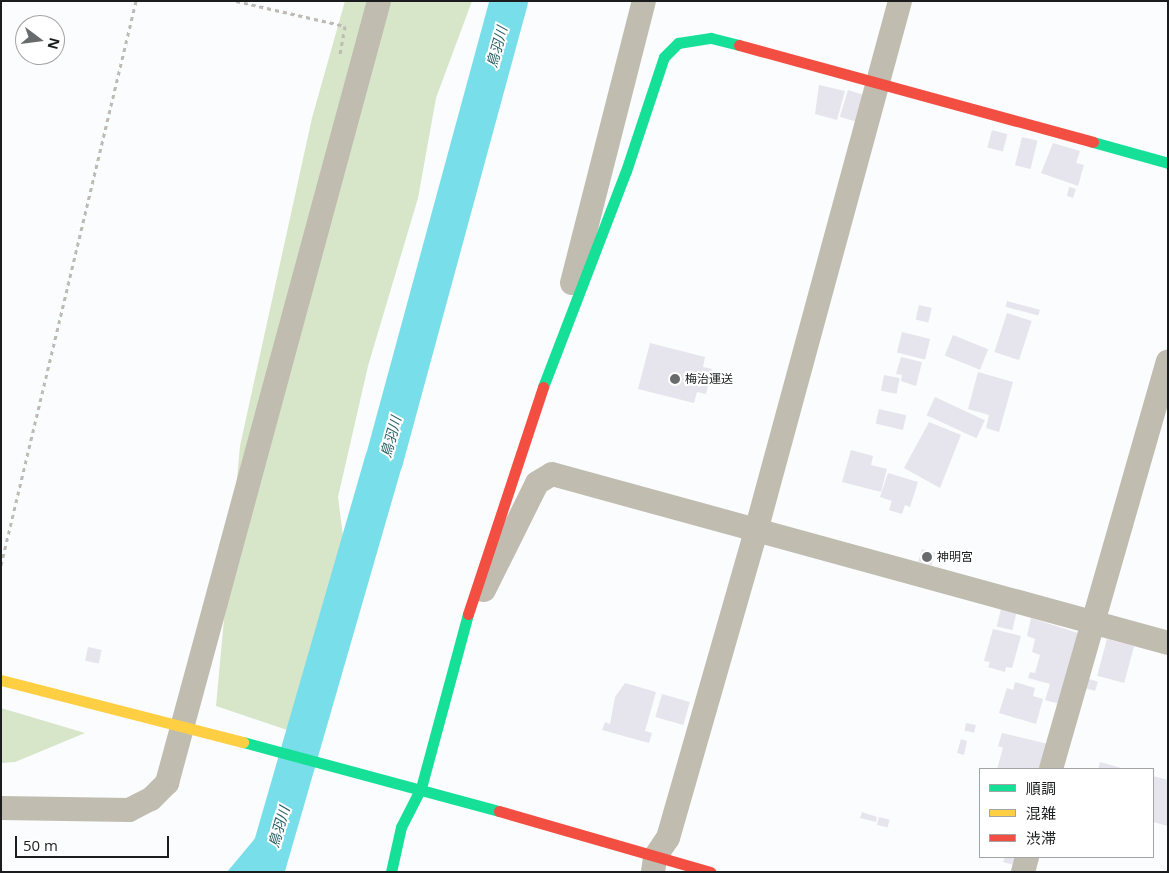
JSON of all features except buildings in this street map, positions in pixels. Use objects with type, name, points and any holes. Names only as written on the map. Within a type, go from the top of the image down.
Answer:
[{"type":"street","points":[[1,808],[129,810],[152,799],[167,783],[192,728],[379,1]]},
{"type":"street","points":[[551,368],[644,1]]},
{"type":"street","points":[[654,864],[668,838],[756,531],[900,1]]},
{"type":"street","points":[[391,872],[401,827],[422,788],[469,612],[551,368],[626,171],[664,57],[678,44],[711,38],[878,80],[1168,164]]},
{"type":"street","points":[[1051,768],[1168,361]]},
{"type":"street","points":[[469,612],[493,576],[538,483],[552,474],[1168,643]]},
{"type":"street","points":[[1,680],[422,788],[654,864],[710,872]]},
{"type":"street","points":[[1023,872],[1027,858]]},
{"type":"path","points":[[1,565],[136,1]]},
{"type":"path","points":[[236,1],[345,26],[338,65]]},
{"type":"green space","points":[[345,1],[472,1],[436,98],[418,198],[368,366],[338,497],[344,544],[296,733],[216,706],[240,446],[312,118]]},
{"type":"green space","points":[[1,708],[85,733],[15,762],[1,763]]},
{"type":"water","points":[[281,790],[272,872],[227,872],[263,829]]},
{"type":"waterway","name":"鳥羽川","points":[[265,872],[384,461],[509,1]]},
{"type":"traffic: fast","points":[[543,387],[626,171],[664,57],[678,43],[711,38],[739,45]]},
{"type":"traffic: fast","points":[[1093,142],[1168,163]]},
{"type":"traffic: fast","points":[[391,872],[401,827],[421,788],[468,614]]},
{"type":"traffic: fast","points":[[243,742],[499,811]]},
{"type":"traffic: slow","points":[[1,680],[243,742]]},
{"type":"traffic: jam","points":[[739,45],[1093,142]]},
{"type":"traffic: jam","points":[[468,614],[543,387]]},
{"type":"traffic: jam","points":[[499,811],[710,872]]},
{"type":"place","name":"梅治運送","points":[[675,379]]},
{"type":"place","name":"神明宮","points":[[927,557]]}]
